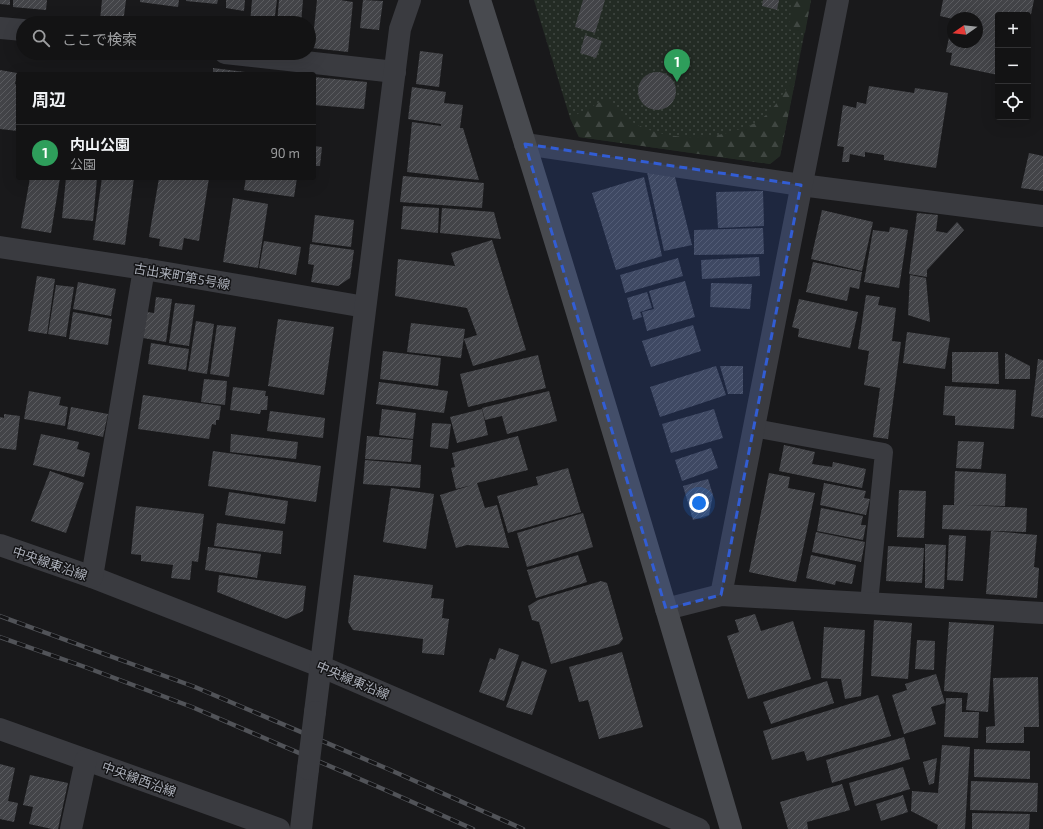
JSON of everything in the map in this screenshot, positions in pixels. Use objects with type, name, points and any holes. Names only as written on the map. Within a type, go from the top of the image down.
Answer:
[{"type":"street","points":[[301,829],[364,308],[400,29],[410,0]]},
{"type":"street","points":[[480,0],[666,609],[731,829]]},
{"type":"street","points":[[721,595],[838,0]]},
{"type":"street","points":[[0,28],[16,29]]},
{"type":"street","points":[[288,60],[395,72]]},
{"type":"street","points":[[525,144],[801,185],[1043,216]]},
{"type":"street","name":"古出来町第5号線","points":[[0,247],[144,269],[364,308]]},
{"type":"street","points":[[92,577],[144,269]]},
{"type":"street","name":"中央線東沿線","points":[[0,545],[92,577],[320,666],[699,829]]},
{"type":"street","points":[[666,609],[721,595],[1043,613]]},
{"type":"street","name":"中央線西沿線","points":[[0,729],[279,829]]},
{"type":"street","points":[[71,829],[86,760]]},
{"type":"lane","points":[[754,428],[884,452],[870,603]]},
{"type":"highlighted area","points":[[525,144],[801,185],[721,595],[666,609]]},
{"type":"green space","points":[[534,0],[811,0],[780,156],[770,164],[579,137],[570,118]]},
{"type":"green space","points":[[793,0],[811,0],[805,33],[788,29]]},
{"type":"green space","points":[[797,72],[780,156],[770,164],[579,137],[570,118],[606,99],[622,115],[632,122],[654,132],[681,137],[721,134],[746,127],[763,118],[779,100]]},
{"type":"building","points":[[0,0],[10,0],[10,5],[0,4]]},
{"type":"building","points":[[13,0],[47,0],[46,10],[13,7]]},
{"type":"building","points":[[102,0],[126,0],[124,16],[100,16]]},
{"type":"building","points":[[140,0],[179,0],[178,7],[140,2]]},
{"type":"building","points":[[186,0],[218,0],[217,4]]},
{"type":"building","points":[[226,0],[245,0],[244,11],[226,8]]},
{"type":"building","points":[[252,0],[277,0],[275,16],[251,16]]},
{"type":"building","points":[[279,0],[303,0],[302,16],[278,16]]},
{"type":"building","points":[[317,0],[340,0],[353,2],[348,52],[316,48],[315,16]]},
{"type":"building","points":[[363,0],[383,1],[379,30],[360,28]]},
{"type":"building","points":[[583,0],[605,0],[595,33],[575,27]]},
{"type":"building","points":[[763,0],[779,0],[777,10],[762,6]]},
{"type":"building","points":[[943,0],[1034,0],[1031,14],[1031,12],[995,12],[995,74],[950,65],[952,53],[946,52],[947,47],[983,48],[983,12],[947,12],[947,18],[940,16]]},
{"type":"building","points":[[585,35],[602,41],[596,58],[580,53]]},
{"type":"building","points":[[420,51],[443,54],[439,87],[416,84]]},
{"type":"building","points":[[213,68],[245,72],[213,72]]},
{"type":"building","points":[[0,70],[16,73],[16,131],[0,129]]},
{"type":"building","points":[[653,72],[661,72],[668,75],[673,80],[676,91],[673,102],[668,107],[661,110],[653,110],[646,107],[641,102],[638,95],[638,87],[641,80],[646,75]]},
{"type":"building","points":[[316,77],[367,82],[364,109],[316,105]]},
{"type":"building","points":[[869,86],[914,93],[915,88],[948,93],[936,168],[884,160],[884,155],[865,152],[865,157],[850,154],[849,162],[842,162],[844,147],[837,146],[843,105],[856,108],[857,102],[866,104]]},
{"type":"building","points":[[412,87],[446,92],[444,103],[463,105],[460,128],[463,128],[479,180],[407,172],[412,122],[441,126],[441,124],[408,119]]},
{"type":"building","points":[[316,146],[322,147],[320,166],[316,166]]},
{"type":"building","points":[[1029,153],[1043,156],[1043,191],[1021,188]]},
{"type":"building","points":[[647,172],[675,177],[692,245],[664,251]]},
{"type":"building","points":[[403,176],[484,183],[482,208],[400,202]]},
{"type":"building","points":[[644,177],[662,256],[616,270],[592,193]]},
{"type":"building","points":[[30,180],[60,180],[51,233],[21,228]]},
{"type":"building","points":[[66,180],[97,180],[93,221],[62,218]]},
{"type":"building","points":[[102,180],[134,180],[125,245],[93,240]]},
{"type":"building","points":[[159,180],[209,180],[199,241],[184,238],[182,250],[159,246],[160,239],[149,237]]},
{"type":"building","points":[[246,180],[297,180],[294,197],[244,190]]},
{"type":"building","points":[[763,191],[764,226],[718,228],[716,192]]},
{"type":"building","points":[[233,198],[268,204],[258,268],[223,262]]},
{"type":"building","points":[[403,206],[439,208],[438,233],[401,229]]},
{"type":"building","points":[[442,208],[494,212],[501,239],[440,233]]},
{"type":"building","points":[[822,210],[873,222],[862,271],[811,259]]},
{"type":"building","points":[[917,213],[938,215],[936,231],[947,233],[957,222],[964,230],[927,270],[927,277],[909,274]]},
{"type":"building","points":[[315,215],[354,220],[351,247],[312,242]]},
{"type":"building","points":[[890,227],[908,230],[899,288],[864,282],[873,230],[889,232]]},
{"type":"building","points":[[763,228],[764,254],[694,255],[694,230]]},
{"type":"building","points":[[492,240],[526,350],[473,366],[464,339],[477,335],[467,308],[395,296],[398,259],[455,266],[451,253]]},
{"type":"building","points":[[264,241],[301,247],[296,275],[259,268]]},
{"type":"building","points":[[310,244],[354,250],[350,278],[338,286],[311,282],[314,265],[308,264]]},
{"type":"building","points":[[759,257],[760,276],[702,279],[701,260]]},
{"type":"building","points":[[678,258],[683,276],[625,293],[620,275]]},
{"type":"building","points":[[813,262],[862,272],[859,289],[850,287],[847,301],[806,292]]},
{"type":"building","points":[[910,275],[926,278],[930,322],[908,315]]},
{"type":"building","points":[[37,276],[55,279],[47,334],[28,331]]},
{"type":"building","points":[[685,281],[695,317],[647,331],[642,312],[654,309],[649,291]]},
{"type":"building","points":[[78,282],[116,289],[111,316],[73,309]]},
{"type":"building","points":[[711,283],[752,284],[750,309],[710,307]]},
{"type":"building","points":[[56,285],[74,287],[66,337],[48,334]]},
{"type":"building","points":[[647,292],[652,308],[640,312],[642,317],[633,320],[627,298]]},
{"type":"building","points":[[866,295],[880,297],[878,305],[896,308],[892,341],[901,342],[888,439],[873,437],[880,388],[864,385],[869,351],[858,349]]},
{"type":"building","points":[[156,297],[172,299],[166,342],[143,338],[147,312],[154,313]]},
{"type":"building","points":[[799,299],[858,312],[850,348],[798,337],[799,329],[792,327]]},
{"type":"building","points":[[175,303],[195,305],[189,346],[169,343]]},
{"type":"building","points":[[73,312],[112,319],[108,345],[69,339]]},
{"type":"building","points":[[278,319],[334,327],[324,395],[268,386]]},
{"type":"building","points":[[196,321],[214,324],[207,374],[188,371]]},
{"type":"building","points":[[411,323],[465,329],[461,358],[407,352]]},
{"type":"building","points":[[217,325],[236,327],[229,377],[210,374]]},
{"type":"building","points":[[693,325],[701,351],[651,367],[642,341]]},
{"type":"building","points":[[907,332],[950,338],[945,369],[903,363]]},
{"type":"building","points":[[151,343],[189,349],[186,370],[148,364]]},
{"type":"building","points":[[383,351],[441,358],[438,386],[380,379]]},
{"type":"building","points":[[952,352],[998,352],[999,384],[952,382]]},
{"type":"building","points":[[1005,353],[1030,366],[1030,379],[1005,379]]},
{"type":"building","points":[[538,355],[546,388],[468,407],[460,374]]},
{"type":"building","points":[[1038,359],[1043,360],[1043,418],[1031,416]]},
{"type":"building","points":[[716,366],[726,395],[660,417],[650,387]]},
{"type":"building","points":[[720,366],[743,366],[743,394],[728,394]]},
{"type":"building","points":[[204,379],[227,381],[225,405],[201,402]]},
{"type":"building","points":[[379,382],[448,391],[444,413],[376,404]]},
{"type":"building","points":[[945,386],[1016,390],[1014,429],[955,425],[955,416],[943,415]]},
{"type":"building","points":[[233,387],[266,391],[265,396],[268,396],[267,410],[261,410],[260,414],[230,410]]},
{"type":"building","points":[[29,391],[61,397],[59,405],[68,407],[65,426],[24,419]]},
{"type":"building","points":[[549,391],[557,421],[507,434],[502,416],[485,420],[482,408]]},
{"type":"building","points":[[143,395],[221,406],[219,420],[216,420],[216,425],[212,424],[209,439],[138,429]]},
{"type":"building","points":[[71,407],[108,414],[103,437],[67,429]]},
{"type":"building","points":[[382,409],[416,413],[413,439],[379,435]]},
{"type":"building","points":[[482,409],[488,435],[457,443],[450,417]]},
{"type":"building","points":[[714,409],[723,438],[671,453],[662,424]]},
{"type":"building","points":[[270,411],[325,418],[323,438],[267,431]]},
{"type":"building","points":[[4,414],[20,416],[16,450],[0,448],[0,417],[4,418]]},
{"type":"building","points":[[432,423],[451,424],[448,449],[430,447]]},
{"type":"building","points":[[41,434],[79,442],[77,449],[90,453],[84,477],[33,465]]},
{"type":"building","points":[[231,434],[298,442],[296,459],[230,452]]},
{"type":"building","points":[[367,436],[413,440],[411,462],[365,459]]},
{"type":"building","points":[[518,436],[528,470],[477,483],[485,508],[497,505],[509,548],[467,545],[456,548],[440,495],[472,485],[456,489],[451,468],[455,467],[452,453]]},
{"type":"building","points":[[958,441],[984,442],[981,469],[956,468]]},
{"type":"building","points":[[784,445],[815,452],[812,464],[832,467],[833,462],[866,469],[862,488],[779,471]]},
{"type":"building","points":[[711,448],[718,468],[682,481],[675,460]]},
{"type":"building","points":[[213,451],[321,466],[316,502],[208,486]]},
{"type":"building","points":[[365,460],[421,465],[420,488],[363,484]]},
{"type":"building","points":[[568,468],[581,512],[508,533],[497,496],[538,485],[536,477]]},
{"type":"building","points":[[50,471],[84,483],[66,533],[31,521]]},
{"type":"building","points":[[955,471],[1006,474],[1005,506],[964,505],[1027,508],[1026,532],[942,529],[943,505],[954,505]]},
{"type":"building","points":[[769,473],[790,477],[788,488],[815,493],[796,582],[749,572]]},
{"type":"building","points":[[708,479],[713,495],[709,515],[693,520],[683,486]]},
{"type":"building","points":[[824,483],[866,491],[864,498],[870,499],[866,515],[820,505]]},
{"type":"building","points":[[391,488],[434,494],[426,549],[383,542]]},
{"type":"building","points":[[899,490],[926,491],[924,538],[897,537]]},
{"type":"building","points":[[229,492],[288,501],[285,524],[225,515]]},
{"type":"building","points":[[136,506],[204,514],[198,562],[192,561],[190,580],[171,578],[173,565],[141,561],[141,555],[131,554]]},
{"type":"building","points":[[821,508],[863,516],[861,525],[866,525],[863,540],[817,531]]},
{"type":"building","points":[[583,513],[593,547],[527,567],[517,533]]},
{"type":"building","points":[[217,523],[283,531],[281,554],[214,546]]},
{"type":"building","points":[[991,531],[1037,535],[1034,567],[1039,568],[1037,598],[986,594]]},
{"type":"building","points":[[816,532],[865,542],[861,562],[812,552]]},
{"type":"building","points":[[949,535],[966,536],[963,581],[947,580]]},
{"type":"building","points":[[925,544],[946,545],[944,589],[925,588]]},
{"type":"building","points":[[888,546],[924,548],[922,583],[886,581]]},
{"type":"building","points":[[208,547],[261,554],[257,578],[205,570]]},
{"type":"building","points":[[578,555],[587,582],[536,598],[527,570]]},
{"type":"building","points":[[811,555],[856,565],[852,584],[836,581],[835,585],[806,578]]},
{"type":"building","points":[[219,575],[306,586],[303,611],[286,619],[217,592]]},
{"type":"building","points":[[354,575],[433,585],[431,598],[444,599],[442,618],[449,619],[444,655],[422,653],[423,639],[353,630],[348,622]]},
{"type":"building","points":[[601,581],[607,583],[623,639],[619,644],[551,664],[539,622],[532,620],[528,606],[538,600]]},
{"type":"building","points":[[755,614],[761,631],[793,621],[811,679],[748,699],[727,636],[739,632],[735,620]]},
{"type":"building","points":[[874,620],[912,623],[908,679],[871,676]]},
{"type":"building","points":[[949,622],[994,625],[988,712],[966,710],[968,693],[944,691]]},
{"type":"building","points":[[824,627],[865,630],[861,696],[845,699],[841,679],[821,678]]},
{"type":"building","points":[[917,640],[935,641],[934,670],[915,669]]},
{"type":"building","points":[[499,648],[519,655],[504,701],[479,692],[490,658],[495,660]]},
{"type":"building","points":[[622,652],[643,727],[599,739],[588,700],[579,702],[569,667]]},
{"type":"building","points":[[522,661],[547,670],[532,715],[506,707]]},
{"type":"building","points":[[936,674],[945,703],[931,707],[936,724],[904,734],[892,695],[907,690],[905,684]]},
{"type":"building","points":[[1038,677],[1039,727],[1024,727],[1024,743],[986,743],[986,727],[995,726],[993,678]]},
{"type":"building","points":[[827,681],[834,703],[771,724],[763,702]]},
{"type":"building","points":[[878,695],[891,736],[807,761],[804,751],[772,760],[763,731]]},
{"type":"building","points":[[946,698],[962,698],[962,712],[979,712],[978,738],[944,737]]},
{"type":"building","points":[[904,737],[910,759],[832,783],[826,760]]},
{"type":"building","points":[[942,745],[970,747],[965,829],[937,829],[938,825],[911,811],[912,791],[938,793]]},
{"type":"building","points":[[974,749],[1030,751],[1030,779],[974,777]]},
{"type":"building","points":[[937,758],[934,783],[929,785],[923,762]]},
{"type":"building","points":[[0,764],[15,768],[8,801],[18,803],[14,822],[0,819]]},
{"type":"building","points":[[903,767],[910,789],[855,806],[849,783]]},
{"type":"building","points":[[30,775],[68,783],[58,829],[29,824],[33,807],[23,805]]},
{"type":"building","points":[[971,781],[1038,783],[1037,812],[970,810]]},
{"type":"building","points":[[842,784],[850,810],[807,822],[808,829],[788,829],[780,802]]},
{"type":"building","points":[[903,795],[908,812],[881,821],[876,804]]},
{"type":"building","points":[[972,813],[1030,814],[1029,829],[972,829]]},
{"type":"railway","points":[[0,616],[195,687],[388,769],[523,829]]},
{"type":"railway","points":[[0,637],[192,707],[473,829]]},
{"type":"place","name":"内山公園","points":[[677,82]]}]
